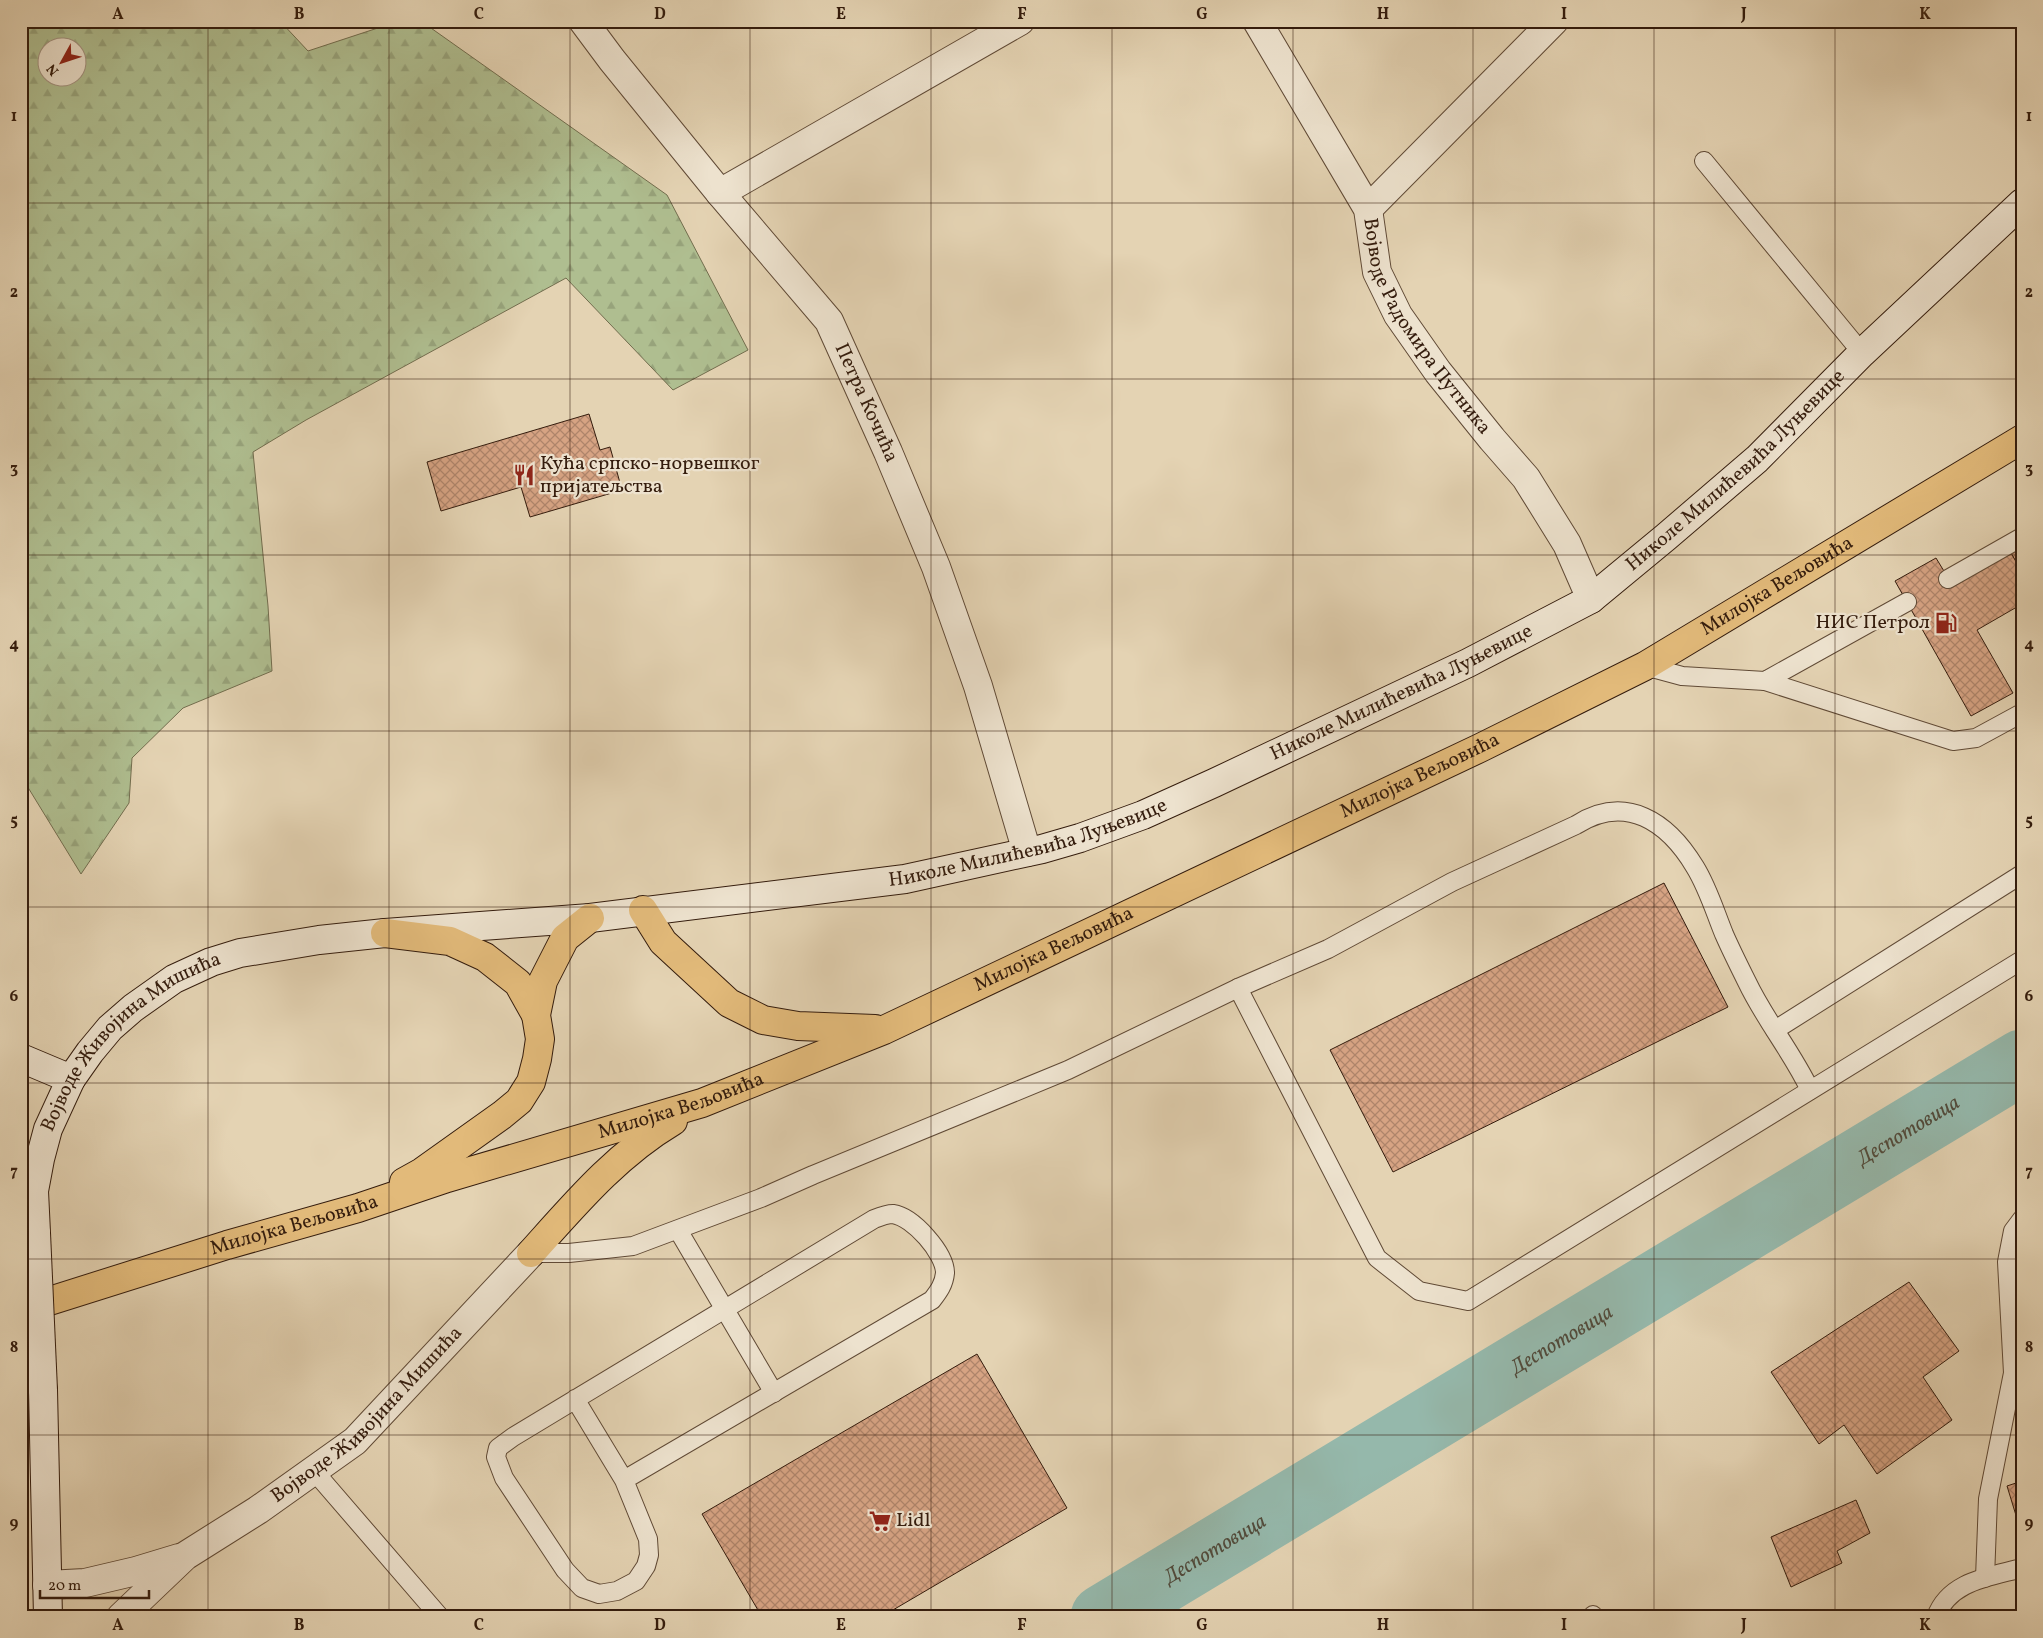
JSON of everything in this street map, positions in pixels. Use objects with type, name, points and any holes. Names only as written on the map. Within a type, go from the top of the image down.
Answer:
[{"type":"main road","name":"Милојка Вељовића","points":[[21,1310],[227,1245],[358,1208],[447,1178],[702,1103],[884,1030],[1480,748],[1645,666],[2022,438]]},
{"type":"main road","points":[[643,910],[663,942],[729,1003],[763,1020],[789,1025],[884,1030]]},
{"type":"main road","points":[[536,1015],[543,981],[565,938],[590,918]]},
{"type":"main road","points":[[358,1208],[422,1172],[519,1101],[531,1082],[540,1039],[536,1015],[518,983],[485,957],[450,941],[384,933]]},
{"type":"main road","points":[[531,1253],[593,1184],[614,1164],[648,1135],[702,1103]]},
{"type":"street","name":"Петра Кочића","points":[[582,21],[720,193],[829,321],[888,452],[936,568],[978,686],[1027,852]]},
{"type":"street","points":[[720,193],[1020,21]]},
{"type":"street","name":"Војводе Радомира Путника","points":[[1257,21],[1368,209],[1376,272],[1398,315],[1438,372],[1526,478],[1566,544],[1591,599]]},
{"type":"street","points":[[1368,209],[1554,21]]},
{"type":"street","name":"Николе Милићевића Луњевице","points":[[643,910],[905,879],[1027,852],[1080,838],[1143,815],[1214,783],[1532,631],[1591,599],[1757,459],[1862,353],[2022,203]]},
{"type":"street","name":"Војводе Живојина Мишића","points":[[48,1617],[43,1390],[34,1191],[48,1129],[71,1079],[110,1028],[152,992],[182,975],[211,962],[240,953],[277,946],[384,933],[590,918],[643,910]]},
{"type":"street","points":[[21,1058],[71,1079]]},
{"type":"street","name":"Војводе Живојина Мишића","points":[[121,1617],[185,1556],[258,1510],[355,1441],[531,1253]]},
{"type":"street","name":"Војводе Живојина Мишића","points":[[47,1585],[85,1583],[136,1571],[185,1556]]},
{"type":"lane","points":[[1704,161],[1862,353]]},
{"type":"lane","points":[[1948,579],[2022,537]]},
{"type":"lane","points":[[1765,681],[1907,602]]},
{"type":"lane","points":[[1645,666],[1682,676],[1765,681],[1953,741],[1976,738],[2022,713]]},
{"type":"lane","points":[[531,1253],[569,1254],[633,1246],[761,1198],[1068,1070],[1238,988],[1328,949],[1452,882],[1576,825],[1590,816],[1606,811],[1639,814],[1653,821],[1682,848],[1695,867],[1748,984],[1798,1064],[1810,1090]]},
{"type":"lane","points":[[1775,1030],[2022,874]]},
{"type":"lane","points":[[1238,988],[1377,1258],[1419,1291],[1468,1301],[2022,960]]},
{"type":"lane","points":[[575,1400],[624,1480],[648,1540],[649,1555],[646,1566],[636,1581],[616,1591],[599,1594],[582,1588],[565,1570],[504,1478],[496,1457],[498,1448],[506,1442],[724,1309],[874,1219],[892,1214],[908,1220],[938,1251],[945,1271],[942,1288],[932,1300],[624,1480]]},
{"type":"lane","points":[[1985,1578],[1988,1499],[2013,1373],[2007,1262],[2013,1231],[2022,1219]]},
{"type":"lane","points":[[678,1230],[774,1393]]},
{"type":"lane","points":[[314,1471],[440,1617]]},
{"type":"lane","points":[[1936,1617],[1945,1599],[1967,1583],[2022,1568]]},
{"type":"green space","points":[[21,21],[280,21],[308,51],[399,21],[421,21],[667,195],[748,350],[673,390],[566,278],[306,420],[253,452],[268,606],[272,671],[183,708],[132,758],[129,803],[81,874],[21,776]]},
{"type":"building","name":"Кућа српско-норвешког пријатељства","points":[[589,414],[600,450],[610,447],[622,490],[530,517],[521,487],[441,511],[427,462]]},
{"type":"building","points":[[2022,540],[2022,572],[2008,548]]},
{"type":"building","points":[[2008,548],[2022,572],[2022,604],[1977,630],[2013,693],[1971,716],[1895,581],[1936,558],[1950,581]]},
{"type":"building","points":[[1664,883],[1728,1007],[1393,1172],[1330,1050]]},
{"type":"building","points":[[1909,1282],[1959,1351],[1923,1377],[1952,1420],[1877,1474],[1844,1425],[1819,1444],[1771,1372]]},
{"type":"building","points":[[977,1354],[1067,1508],[881,1617],[762,1617],[702,1514]]},
{"type":"building","points":[[2022,1481],[2022,1535],[2007,1486]]},
{"type":"building","points":[[1856,1500],[1870,1533],[1837,1551],[1842,1563],[1791,1587],[1771,1537]]},
{"type":"waterway","name":"Деспотовица","points":[[1103,1617],[2022,1062]]},
{"type":"place","name":"Кућа српско-норвешког пријатељства","points":[[524,475]]},
{"type":"place","name":"НИС Петрол","points":[[1946,623]]},
{"type":"place","name":"Lidl","points":[[880,1521]]}]
